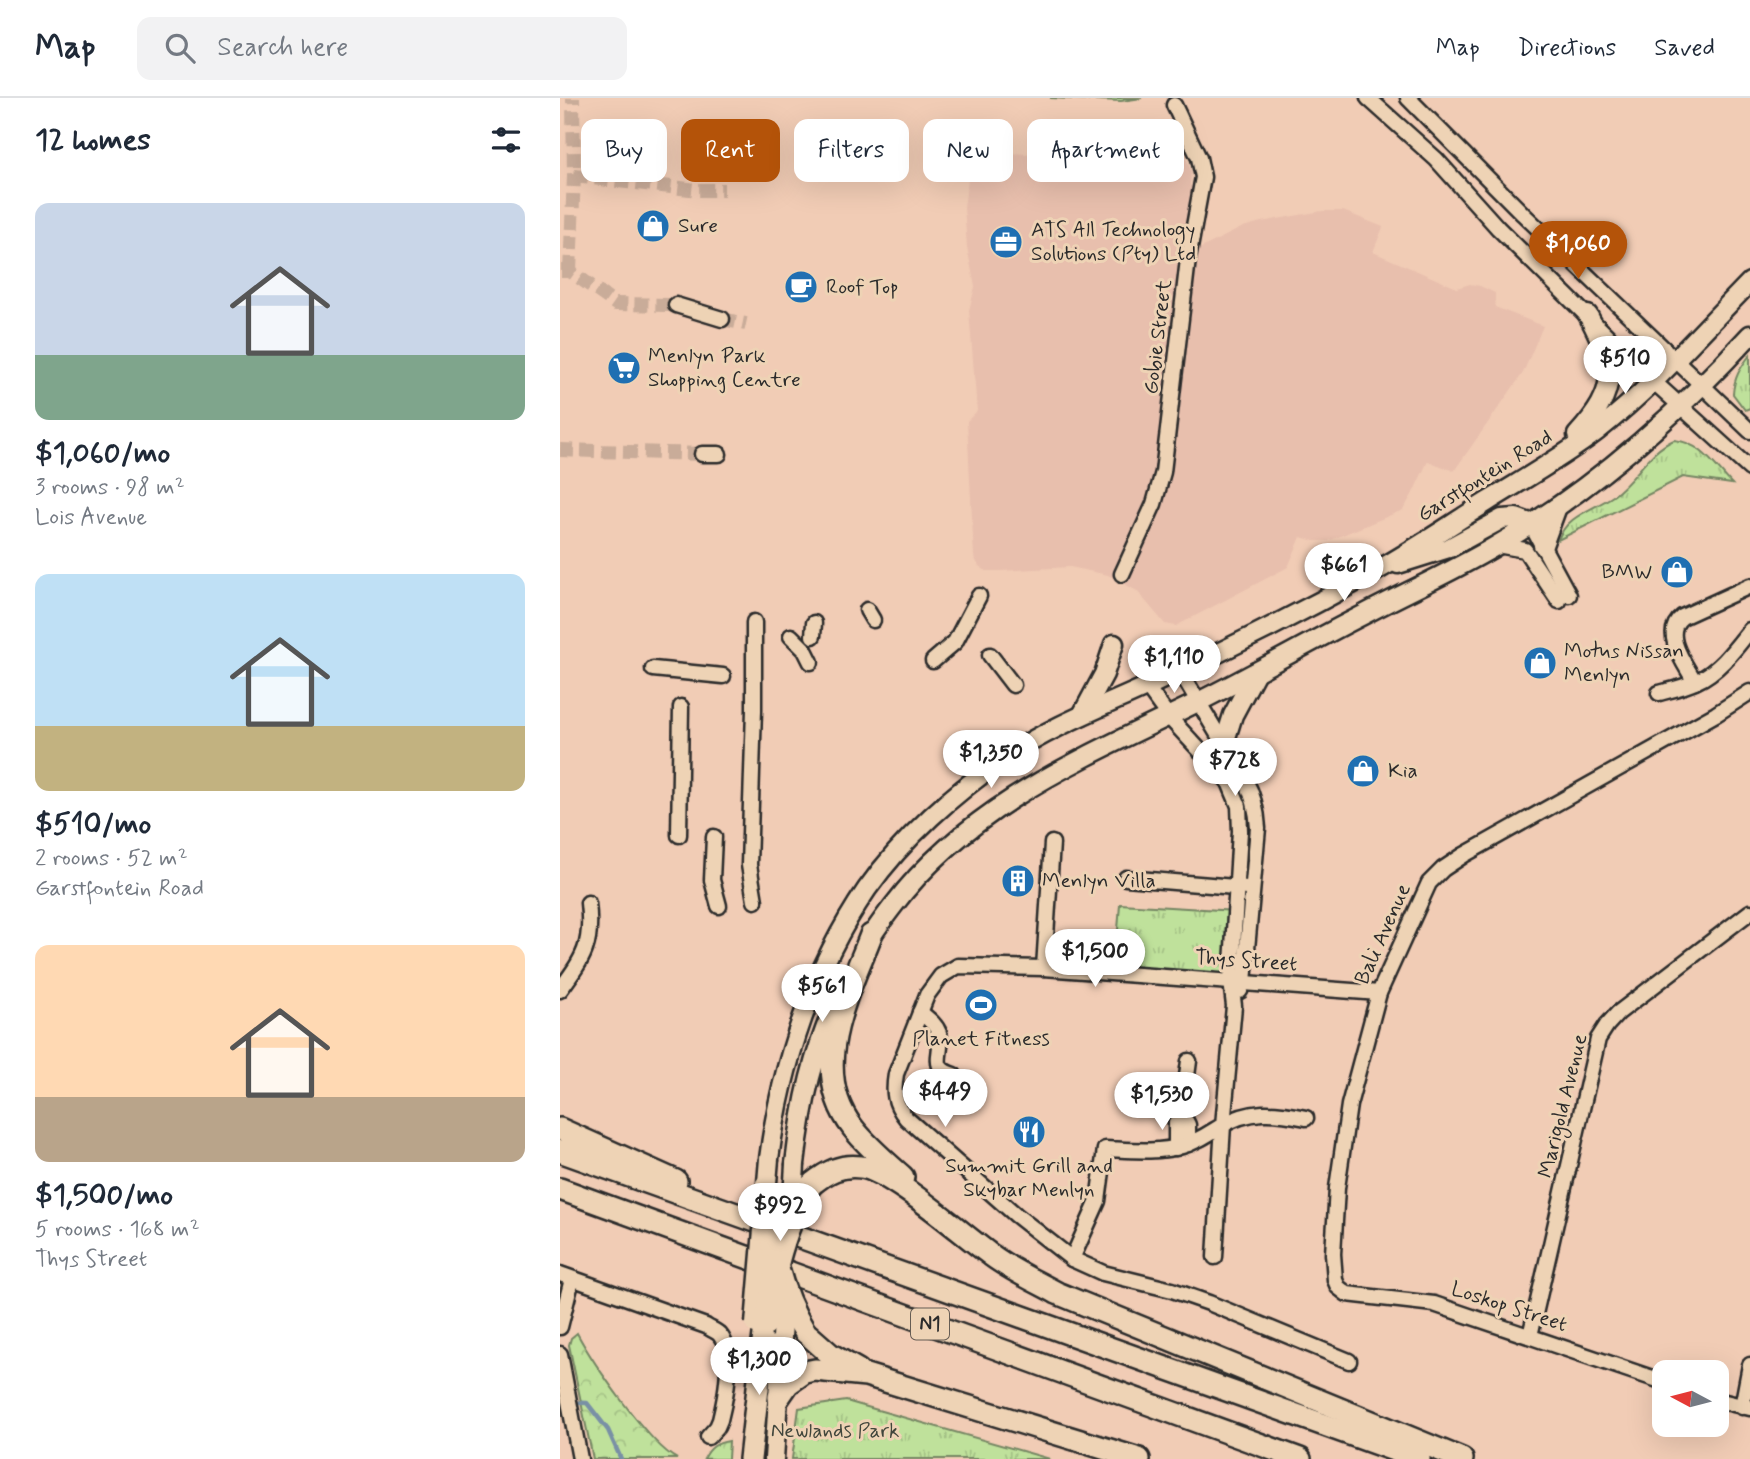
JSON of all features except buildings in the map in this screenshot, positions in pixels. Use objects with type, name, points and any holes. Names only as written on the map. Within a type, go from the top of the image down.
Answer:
[{"type":"highway","points":[[871,935],[835,1032],[832,1053],[833,1085],[852,1127],[961,1232]]},
{"type":"highway","points":[[560,1129],[668,1176],[732,1213]]},
{"type":"highway","name":"N1","points":[[560,1151],[1419,1459]]},
{"type":"highway","points":[[748,1459],[777,1269],[792,1220],[803,1195],[811,1184],[826,1172],[860,1166],[870,1168],[894,1182],[994,1257],[1057,1293],[1462,1459]]},
{"type":"highway","points":[[766,1185],[767,1209],[777,1269],[785,1296],[805,1332],[830,1354],[866,1375]]},
{"type":"highway","name":"N1","points":[[560,1188],[1300,1459]]},
{"type":"highway","points":[[779,1397],[796,1376],[805,1372],[815,1370],[866,1375],[1139,1459]]},
{"type":"main road","name":"Garstfontein Road","points":[[774,1459],[779,1397],[767,1329],[766,1185],[769,1159],[785,1076],[796,1038],[813,992],[839,936],[869,887],[908,841],[979,777],[1008,755],[1082,715],[1180,671],[1378,570],[1596,431],[1653,381],[1750,282]]},
{"type":"main road","points":[[1556,458],[1593,418],[1603,403],[1608,384],[1607,357],[1588,315]]},
{"type":"main road","name":"Garstfontein Road","points":[[767,1329],[785,1296],[795,1164],[806,1086],[822,1034],[871,935],[907,887],[934,858],[960,835],[1040,780],[1199,702],[1497,545],[1557,507],[1624,456],[1681,407],[1750,335]]},
{"type":"main road","points":[[1543,545],[1557,507]]},
{"type":"main road","points":[[1378,570],[1449,548],[1502,519],[1516,518],[1531,523]]},
{"type":"main road","points":[[1082,715],[1104,674],[1114,644]]},
{"type":"main road","points":[[1223,747],[1234,711],[1256,671]]},
{"type":"street","points":[[1368,98],[1436,159],[1498,228],[1653,381],[1750,469]]},
{"type":"street","points":[[1408,98],[1523,214],[1750,431]]},
{"type":"street","name":"Gobie Street","points":[[1122,574],[1154,504],[1163,472],[1188,259],[1203,184],[1199,158],[1174,105]]},
{"type":"street","points":[[676,305],[722,319]]},
{"type":"street","points":[[702,454],[719,454]]},
{"type":"street","points":[[1497,545],[1525,550],[1564,598],[1543,545],[1531,523]]},
{"type":"street","points":[[1695,682],[1673,638],[1672,629],[1675,622],[1750,586]]},
{"type":"street","points":[[933,662],[962,633],[979,596]]},
{"type":"street","points":[[754,622],[750,865],[755,901]]},
{"type":"street","points":[[1658,693],[1695,682],[1718,667],[1750,630]]},
{"type":"street","points":[[791,636],[805,650],[811,662]]},
{"type":"street","points":[[990,655],[1013,685]]},
{"type":"street","points":[[653,669],[723,676]]},
{"type":"street","points":[[1180,671],[1254,796],[1257,810],[1258,828],[1245,888],[1223,1125],[1215,1257]]},
{"type":"street","points":[[1147,687],[1168,716],[1229,782],[1235,793],[1240,817],[1245,888]]},
{"type":"street","name":"Bali Avenue","points":[[1338,1287],[1333,1272],[1333,1254],[1344,1133],[1379,993],[1429,883],[1443,869],[1749,694]]},
{"type":"street","points":[[679,835],[681,707]]},
{"type":"street","points":[[714,837],[712,880],[719,906]]},
{"type":"street","points":[[1044,968],[1052,843]]},
{"type":"street","points":[[1126,878],[1245,888]]},
{"type":"street","points":[[560,990],[587,946],[590,936],[588,903]]},
{"type":"street","name":"Marigold Avenue","points":[[1531,1336],[1598,1039],[1618,1013],[1750,912]]},
{"type":"street","name":"Thys Street","points":[[1349,1360],[1172,1290],[1103,1273],[1072,1259],[1016,1215],[930,1139],[899,1108],[893,1093],[896,1074],[934,984],[941,975],[958,966],[1044,968],[1379,993]]},
{"type":"street","points":[[920,1012],[935,1026],[940,1035],[939,1067],[943,1072],[954,1076]]},
{"type":"street","points":[[1182,1146],[1188,1125],[1182,1113],[1189,1061]]},
{"type":"street","points":[[1072,1259],[1098,1201],[1105,1149],[1166,1150],[1203,1138],[1223,1125],[1262,1112],[1277,1111],[1306,1118]]},
{"type":"street","points":[[560,1327],[566,1276],[706,1326],[720,1335],[726,1351],[728,1372],[718,1427],[708,1437]]},
{"type":"street","name":"Loskop Street","points":[[1338,1287],[1354,1296],[1434,1304],[1652,1378]]},
{"type":"street","points":[[560,1354],[580,1459]]},
{"type":"street","points":[[1746,1407],[1750,1365]]},
{"type":"shaded area","points":[[1013,153],[1027,154],[1027,182],[1184,182],[1184,154],[1191,171],[1190,186],[1193,187],[1181,252],[1197,250],[1243,227],[1261,222],[1322,211],[1343,211],[1383,227],[1373,252],[1457,288],[1470,284],[1480,286],[1495,293],[1495,307],[1543,326],[1523,373],[1454,471],[1428,461],[1403,510],[1328,541],[1301,537],[1288,567],[1176,626],[1165,624],[1137,591],[1108,575],[1070,567],[986,571],[974,557],[967,421],[977,411],[969,310],[975,287],[967,247],[964,207],[968,182],[1013,182]]},
{"type":"green space","points":[[1050,98],[1142,98],[1121,101]]},
{"type":"green space","points":[[1750,355],[1750,408],[1745,410],[1733,394],[1738,373]]},
{"type":"green space","points":[[1674,440],[1699,450],[1732,484],[1683,477],[1558,540],[1574,519],[1613,496],[1649,458]]},
{"type":"green space","points":[[1120,904],[1236,911],[1225,975],[1115,968]]},
{"type":"green space","points":[[577,1333],[608,1382],[637,1420],[651,1437],[677,1459],[593,1459],[569,1345],[571,1338]]},
{"type":"green space","name":"Newlands Park","points":[[846,1401],[1050,1459],[792,1459],[799,1408]]},
{"type":"green space","points":[[729,1441],[728,1459],[704,1459],[714,1446]]},
{"type":"waterway","points":[[560,1402],[587,1403],[608,1430],[621,1459]]},
{"type":"tunnel","points":[[570,271],[574,176],[573,98]]},
{"type":"tunnel","points":[[574,176],[698,190],[724,190]]},
{"type":"tunnel","points":[[561,271],[570,271],[616,304],[676,305]]},
{"type":"tunnel","points":[[722,319],[746,324]]},
{"type":"tunnel","points":[[560,450],[702,454]]},
{"type":"place","name":"Sure","points":[[653,226]]},
{"type":"place","name":"ATS All Technology Solutions (Pty) Ltd","points":[[1006,242]]},
{"type":"place","name":"Roof Top","points":[[801,287]]},
{"type":"place","name":"Menlyn Park Shopping Centre","points":[[624,368]]},
{"type":"place","name":"BMW","points":[[1677,572]]},
{"type":"place","name":"Motus Nissan Menlyn","points":[[1540,663]]},
{"type":"place","name":"Kia","points":[[1363,771]]},
{"type":"place","name":"Menlyn Villa","points":[[1018,881]]},
{"type":"place","name":"Planet Fitness","points":[[981,1005]]},
{"type":"place","name":"Summit Grill and Skybar Menlyn","points":[[1029,1132]]}]
